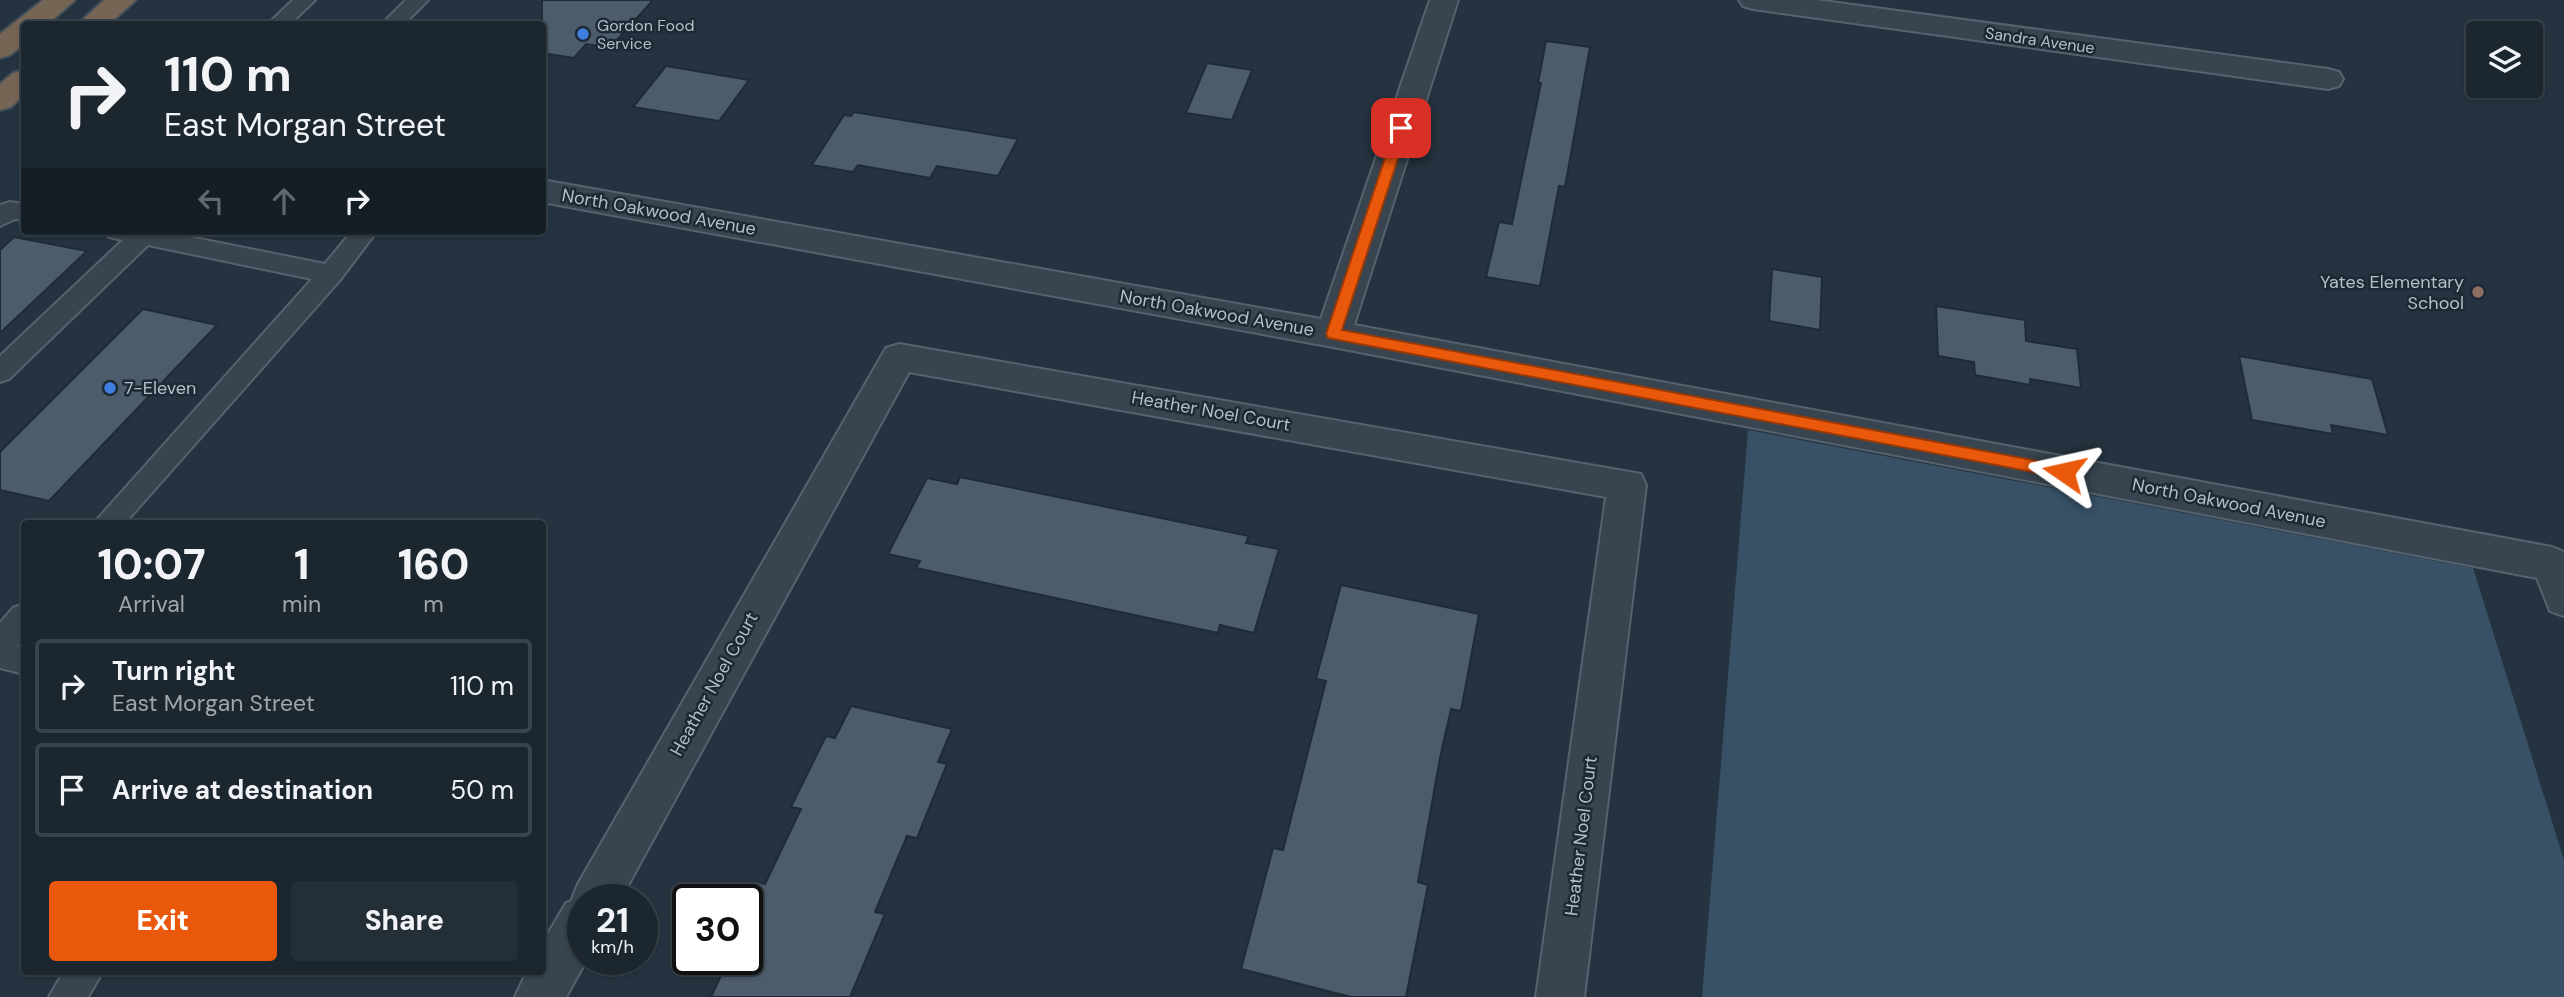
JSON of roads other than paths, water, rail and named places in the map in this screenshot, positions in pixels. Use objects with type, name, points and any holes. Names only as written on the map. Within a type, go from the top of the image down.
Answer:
[{"type":"highway","points":[[34,21],[61,0]]},
{"type":"highway","points":[[96,21],[122,0]]},
{"type":"highway","points":[[0,49],[21,32]]},
{"type":"street","points":[[1333,334],[1444,0]]},
{"type":"street","name":"Sandra Avenue","points":[[1753,0],[2328,79]]},
{"type":"street","name":"North Oakwood Avenue","points":[[546,192],[1333,334],[2558,582]]},
{"type":"street","name":"Heather Noel Court","points":[[603,884],[899,357],[1627,485],[1560,997]]},
{"type":"street","points":[[540,997],[567,948]]},
{"type":"lane","points":[[281,21],[305,0]]},
{"type":"lane","points":[[395,21],[418,0]]},
{"type":"lane","points":[[0,218],[10,209],[21,211]]},
{"type":"lane","points":[[138,235],[331,274]]},
{"type":"lane","points":[[111,520],[331,274],[362,235]]},
{"type":"lane","points":[[0,372],[143,236]]},
{"type":"lane","points":[[0,644],[21,620]]},
{"type":"lane","points":[[0,655],[21,660]]},
{"type":"lane","points":[[67,997],[83,975]]},
{"type":"water","points":[[1748,430],[2473,568],[2564,860],[2564,997],[1702,997]]},
{"type":"place","name":"Gordon Food Service","points":[[583,34]]},
{"type":"place","name":"Yates Elementary School","points":[[2478,292]]},
{"type":"place","name":"7-Eleven","points":[[110,388]]}]
